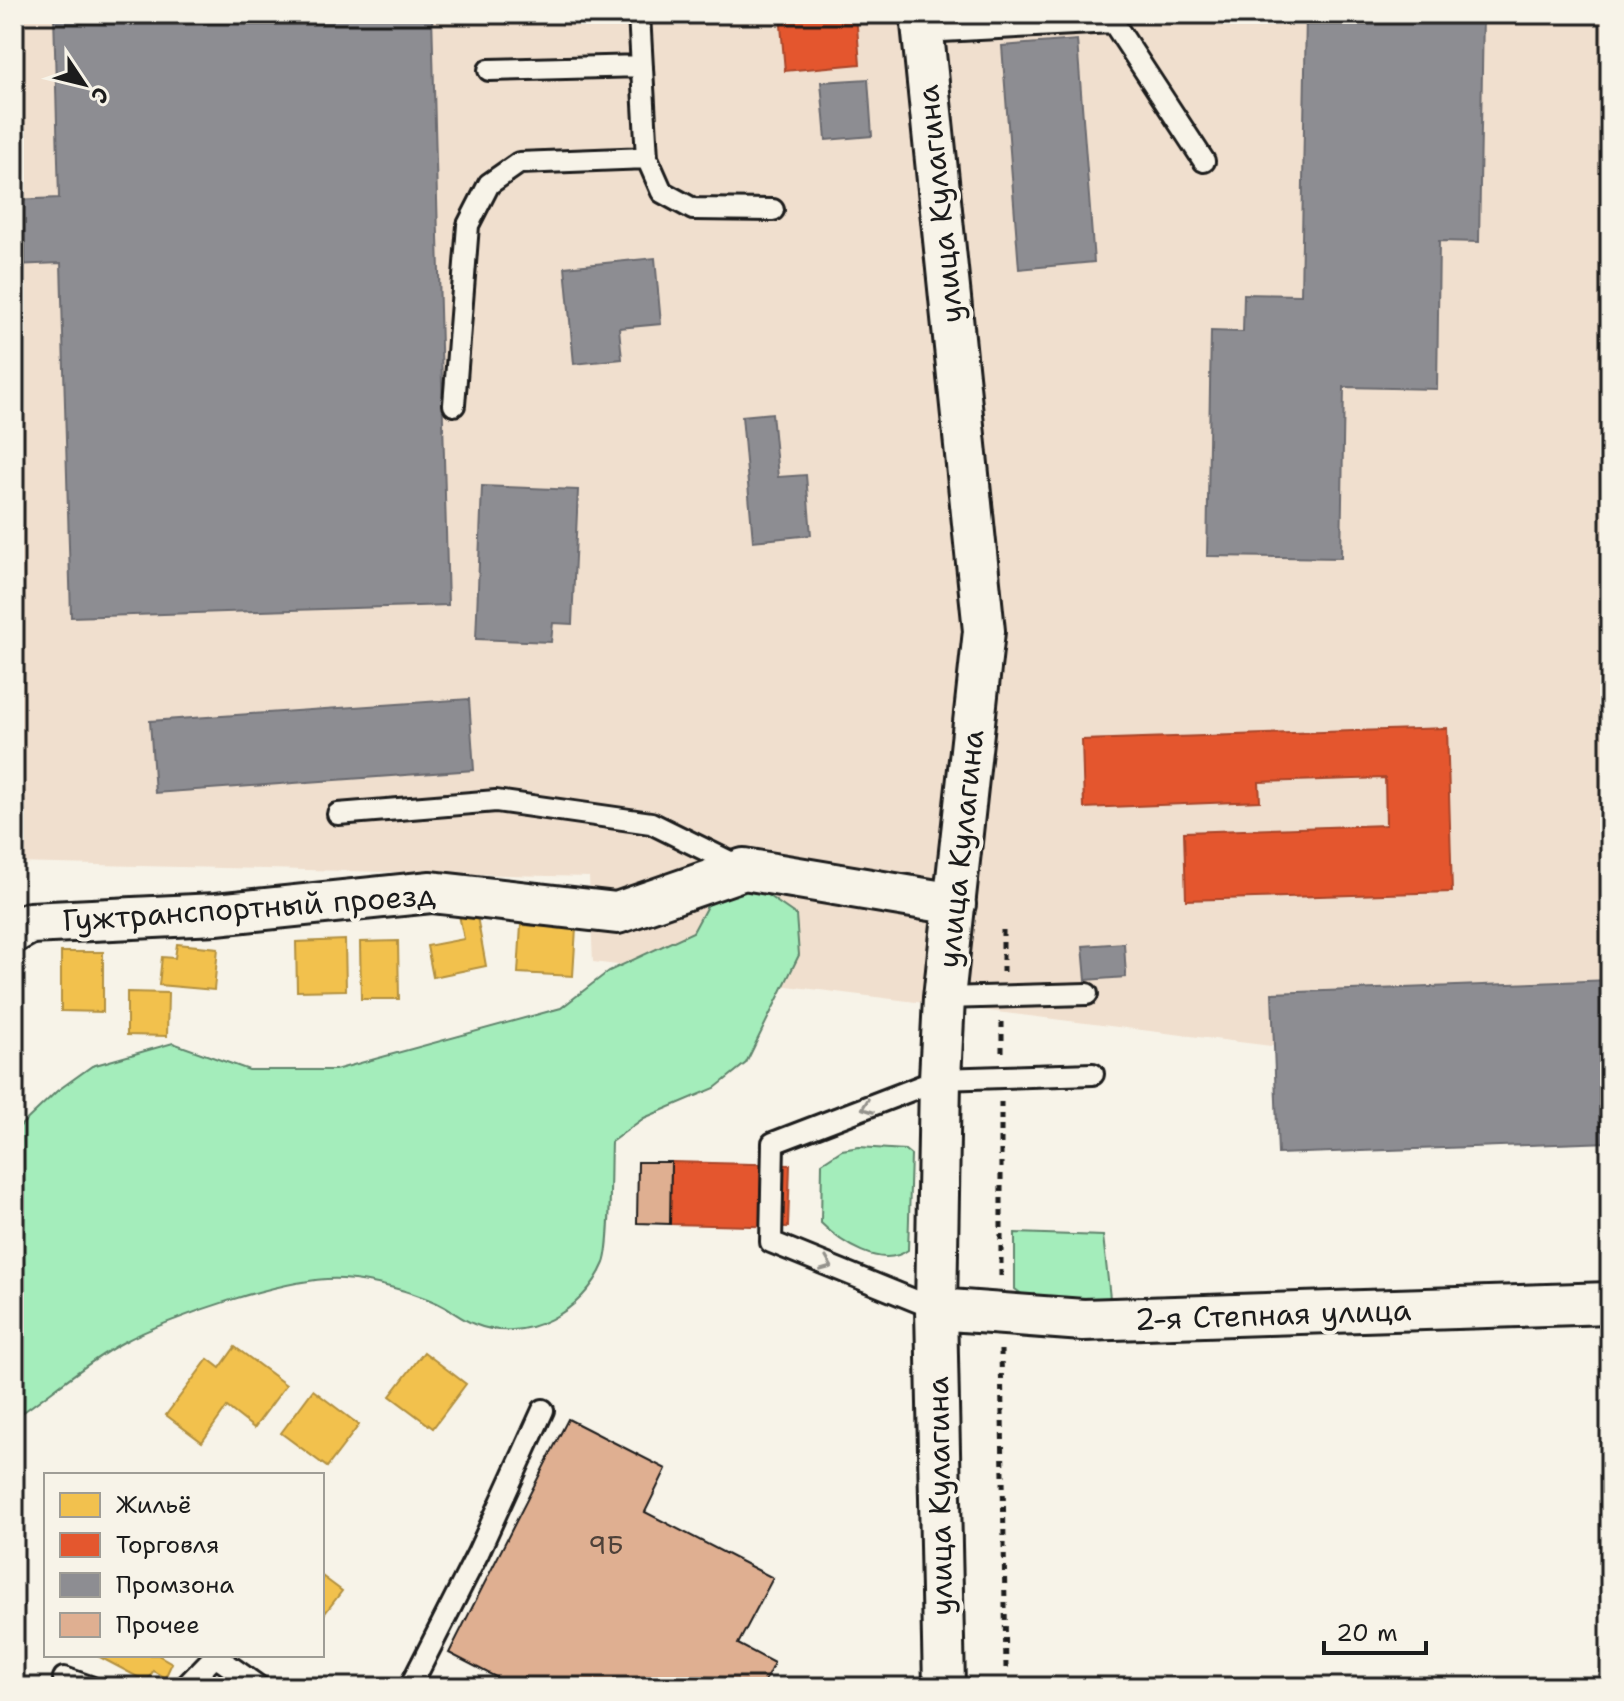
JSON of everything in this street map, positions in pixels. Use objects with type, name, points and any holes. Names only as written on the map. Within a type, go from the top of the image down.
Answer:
[{"type":"street","name":"улица Кулагина","points":[[922,23],[984,631],[944,998],[940,1079],[936,1309],[944,1687]]},
{"type":"street","name":"Гужтранспортный проезд","points":[[14,932],[30,923],[216,914],[431,892],[617,913],[744,869],[955,904]]},
{"type":"street","name":"2-я Степная улица","points":[[936,1309],[1083,1320],[1610,1303]]},
{"type":"lane","points":[[639,14],[647,158],[662,192],[693,209],[773,210]]},
{"type":"lane","points":[[922,23],[1113,22],[1204,161]]},
{"type":"lane","points":[[489,70],[642,66]]},
{"type":"lane","points":[[454,405],[468,225],[489,184],[519,163],[647,158]]},
{"type":"lane","points":[[338,814],[496,801],[651,823],[744,869]]},
{"type":"lane","points":[[944,998],[1087,994]]},
{"type":"lane","points":[[936,1309],[771,1242],[773,1143],[940,1079],[1093,1074]]},
{"type":"lane","points":[[410,1687],[478,1553],[543,1410]]},
{"type":"lane","points":[[185,1687],[213,1657]]},
{"type":"lane","points":[[215,1657],[259,1687]]},
{"type":"lane","points":[[64,1678],[90,1687]]},
{"type":"shaded area","points":[[14,14],[1610,14],[1610,1088],[593,962],[589,877],[14,863]]},
{"type":"green space","points":[[760,890],[796,915],[799,955],[746,1063],[715,1088],[644,1118],[611,1142],[609,1223],[604,1263],[595,1280],[568,1309],[532,1327],[493,1329],[469,1322],[442,1305],[379,1284],[343,1279],[293,1284],[198,1311],[122,1343],[22,1413],[14,1431],[14,1132],[57,1091],[92,1066],[173,1043],[249,1070],[335,1070],[561,1008],[609,971],[693,932],[714,893]]},
{"type":"green space","points":[[859,1147],[905,1150],[911,1155],[908,1250],[897,1255],[886,1257],[862,1251],[821,1223],[822,1163],[842,1150]]},
{"type":"green space","points":[[1015,1233],[1103,1236],[1111,1307],[1031,1301],[1015,1289]]},
{"type":"building: Жильё","points":[[476,911],[486,966],[433,977],[427,946],[464,939],[459,915]]},
{"type":"building: Жильё","points":[[521,925],[576,928],[573,976],[518,973]]},
{"type":"building: Жильё","points":[[345,940],[346,990],[297,991],[296,942]]},
{"type":"building: Жильё","points":[[398,941],[399,999],[361,999],[360,942]]},
{"type":"building: Жильё","points":[[177,944],[218,948],[214,990],[159,985],[162,957],[175,958]]},
{"type":"building: Жильё","points":[[61,952],[103,952],[103,1012],[61,1011]]},
{"type":"building: Жильё","points":[[127,992],[168,993],[167,1036],[127,1035]]},
{"type":"building: Жильё","points":[[235,1347],[286,1385],[254,1428],[227,1407],[202,1442],[166,1415],[208,1359],[220,1368]]},
{"type":"building: Жильё","points":[[424,1352],[466,1384],[433,1428],[390,1396]]},
{"type":"building: Жильё","points":[[313,1390],[359,1425],[327,1467],[281,1433]]},
{"type":"building: Жильё","points":[[324,1578],[342,1591],[324,1614]]},
{"type":"building: Жильё","points":[[100,1657],[162,1657],[172,1663],[165,1678],[153,1671],[147,1682]]},
{"type":"building: Торговля","points":[[780,14],[856,14],[860,64],[785,71]]},
{"type":"building: Торговля","points":[[1447,728],[1452,892],[1186,900],[1184,832],[1386,825],[1385,778],[1259,782],[1260,801],[1084,808],[1082,740]]},
{"type":"building: Торговля","points":[[671,1162],[790,1165],[788,1227],[670,1224]]},
{"type":"building: Промзона","points":[[54,14],[432,14],[448,605],[71,617],[61,263],[14,265],[14,200],[59,198]]},
{"type":"building: Промзона","points":[[1306,14],[1483,14],[1479,242],[1439,241],[1437,389],[1344,387],[1341,558],[1207,556],[1211,331],[1243,332],[1244,294],[1301,295]]},
{"type":"building: Промзона","points":[[1077,40],[1094,262],[1019,269],[1002,46]]},
{"type":"building: Промзона","points":[[868,79],[872,136],[826,140],[821,82]]},
{"type":"building: Промзона","points":[[655,258],[661,324],[619,328],[622,359],[574,364],[565,267]]},
{"type":"building: Промзона","points":[[772,413],[778,477],[806,475],[811,535],[753,541],[742,416]]},
{"type":"building: Промзона","points":[[482,486],[578,490],[572,624],[553,623],[551,642],[476,639]]},
{"type":"building: Промзона","points":[[469,699],[474,770],[155,793],[150,721]]},
{"type":"building: Промзона","points":[[1124,943],[1126,977],[1086,980],[1083,946]]},
{"type":"building: Промзона","points":[[1610,980],[1610,1142],[1278,1154],[1272,993]]},
{"type":"building: Прочее","points":[[638,1162],[671,1162],[670,1224],[637,1223]]},
{"type":"building: Прочее","points":[[568,1419],[666,1469],[645,1512],[773,1578],[738,1644],[774,1663],[762,1687],[515,1687],[449,1653]]}]
